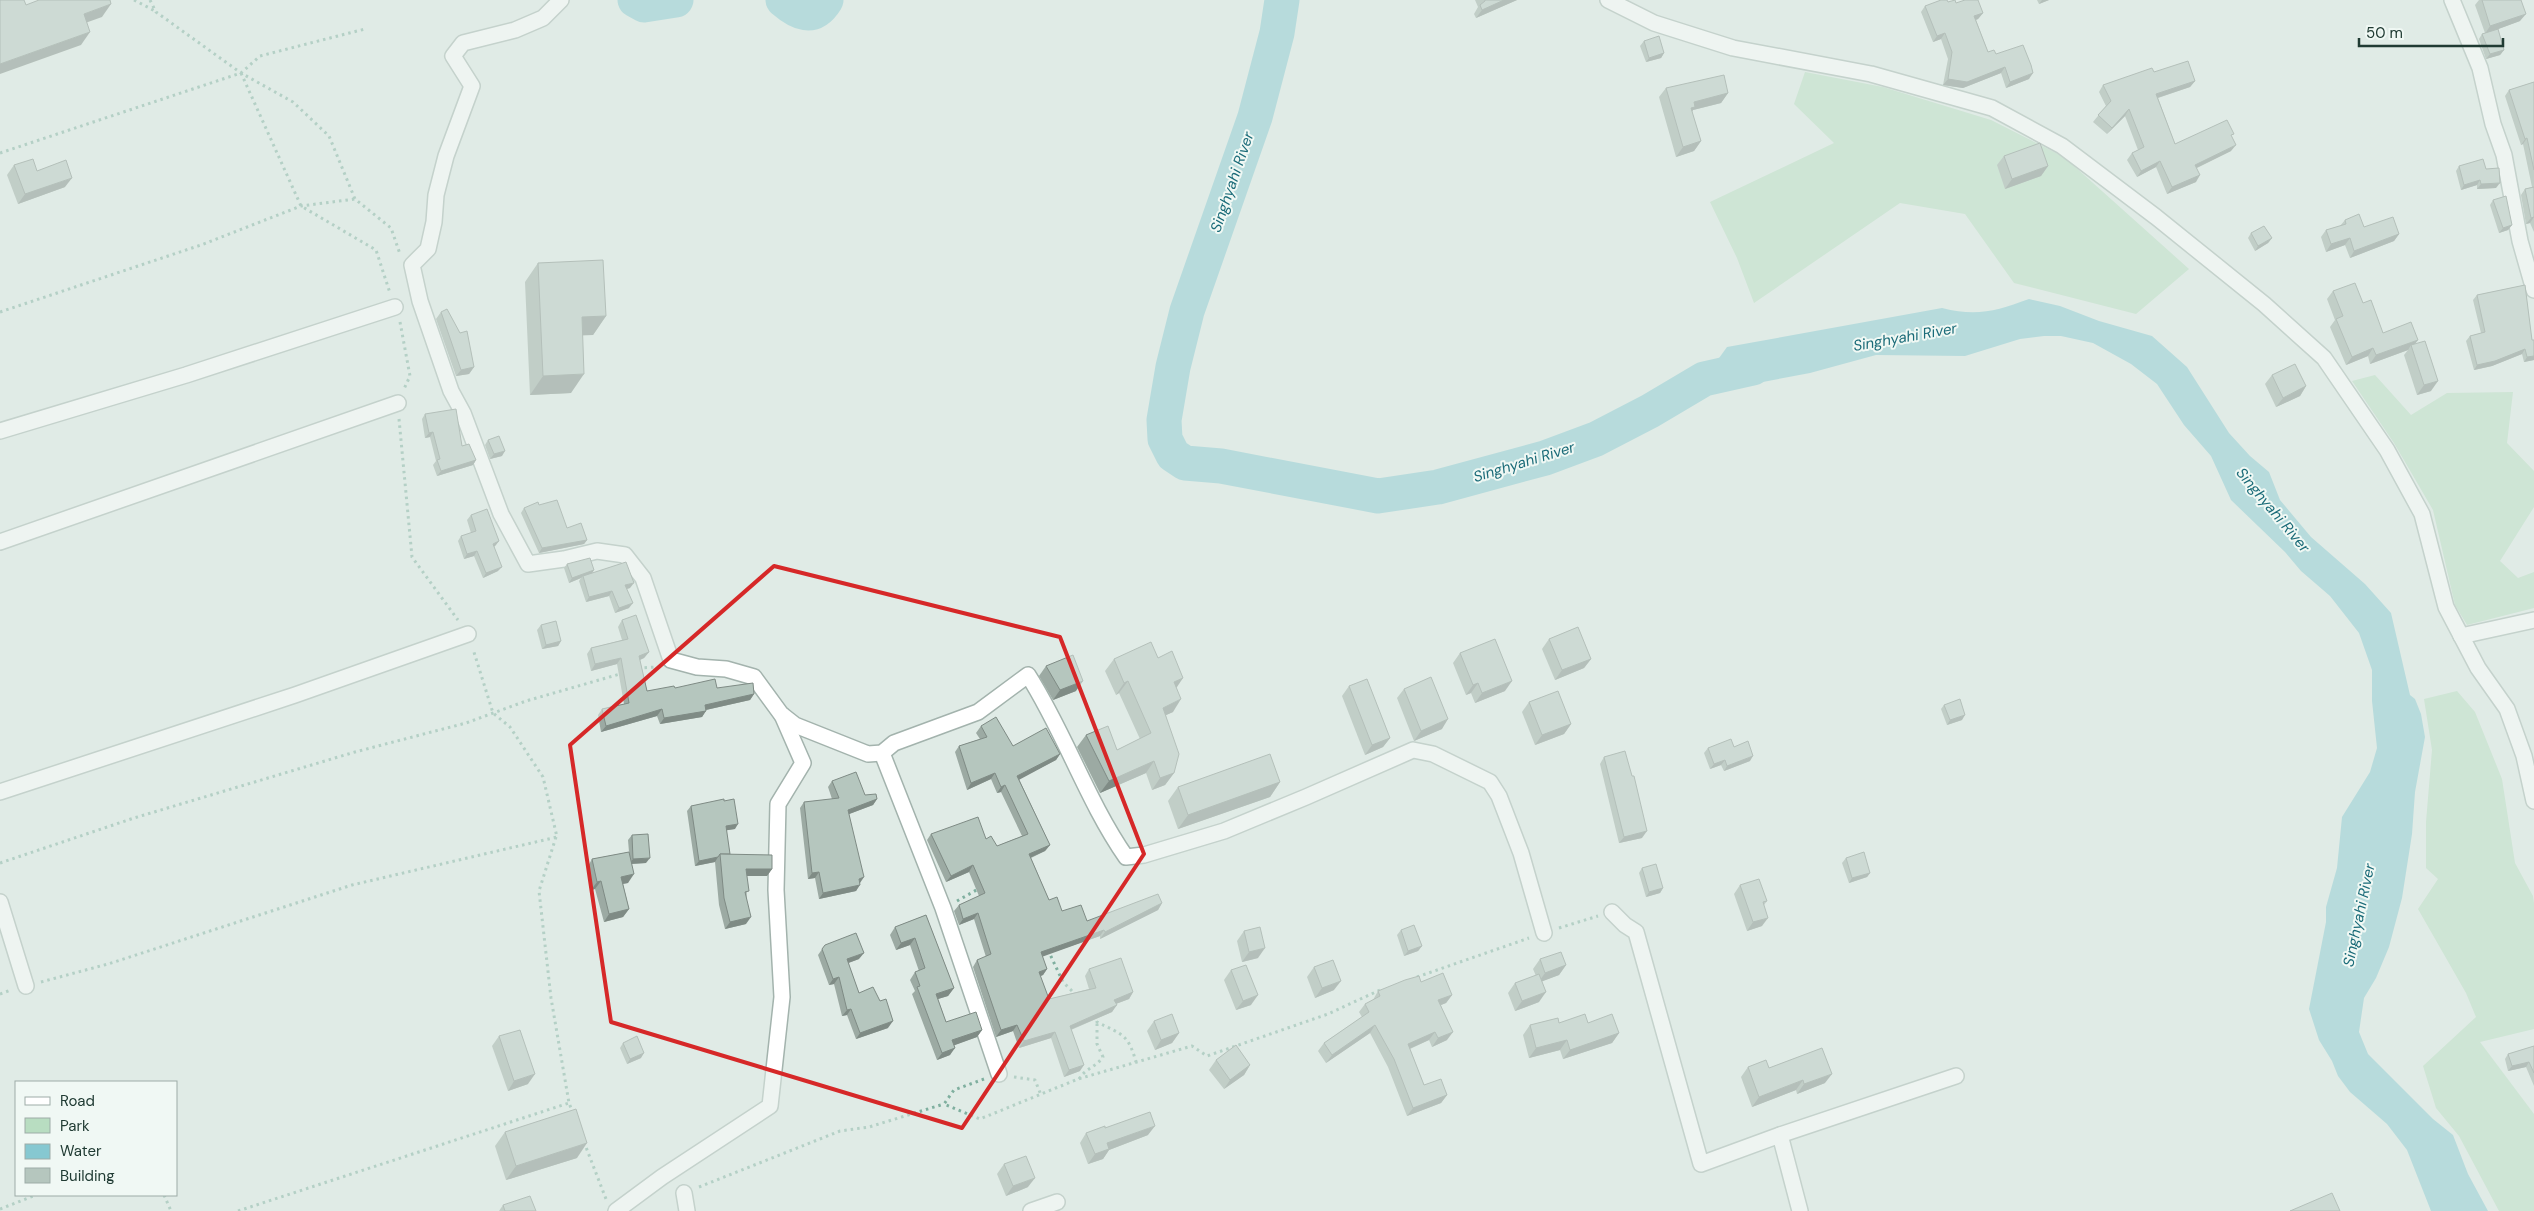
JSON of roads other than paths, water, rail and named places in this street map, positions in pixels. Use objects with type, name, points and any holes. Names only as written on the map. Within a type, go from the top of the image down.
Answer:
[{"type":"street","points":[[561,0],[544,18],[516,30],[463,43],[453,56],[472,86],[446,156],[436,195],[434,222],[428,249],[412,265],[420,301],[429,323],[440,361],[463,413],[501,514],[528,564],[597,551],[625,555],[643,578],[671,660],[697,667],[726,669],[754,676],[781,714],[803,763],[778,804],[776,890],[782,997],[770,1106],[662,1177],[611,1206]]},
{"type":"street","points":[[1608,0],[1654,22],[1733,48],[1872,74],[1992,108],[2062,146],[2156,217],[2256,298],[2324,358],[2386,450],[2422,514],[2446,607],[2478,668],[2506,709],[2524,756],[2534,801]]},
{"type":"street","points":[[2452,0],[2480,68],[2493,124],[2504,155],[2520,241],[2534,290]]},
{"type":"street","points":[[0,431],[186,375],[395,307]]},
{"type":"street","points":[[0,542],[398,403]]},
{"type":"street","points":[[2461,636],[2534,620]]},
{"type":"street","points":[[0,792],[295,695],[468,634]]},
{"type":"street","points":[[781,714],[795,725],[868,754],[882,753],[894,743],[978,712],[1028,675],[1072,754],[1114,840],[1126,857],[1144,855],[1224,831],[1413,750],[1433,754],[1490,782],[1499,796],[1521,854],[1544,933]]},
{"type":"street","points":[[882,753],[943,908],[999,1074]]},
{"type":"street","points":[[0,902],[26,986]]},
{"type":"street","points":[[1612,912],[1625,925],[1636,932],[1701,1164],[1780,1135],[1956,1076]]},
{"type":"street","points":[[1780,1135],[1800,1211]]},
{"type":"street","points":[[684,1193],[687,1211]]},
{"type":"street","points":[[1031,1211],[1057,1202]]},
{"type":"water","points":[[2029,299],[2060,306],[2099,321],[2152,336],[2187,367],[2229,433],[2250,456],[2269,472],[2280,500],[2311,537],[2365,584],[2391,613],[2410,695],[2415,699],[2421,714],[2425,737],[2415,792],[2412,834],[2402,898],[2389,947],[2376,978],[2364,998],[2359,1032],[2368,1054],[2433,1119],[2453,1135],[2468,1174],[2488,1211],[2431,1211],[2407,1150],[2387,1124],[2350,1092],[2338,1076],[2332,1061],[2319,1040],[2309,1009],[2326,922],[2326,907],[2337,868],[2342,817],[2370,772],[2377,748],[2372,701],[2372,670],[2359,633],[2330,596],[2301,571],[2285,552],[2231,500],[2211,456],[2184,425],[2157,384],[2131,364],[2093,343],[2061,336],[2020,339],[1965,356],[1876,355],[1810,373],[1731,388],[1704,379],[1727,347],[1942,308],[1966,312],[1986,311],[2006,307]]},
{"type":"waterway","name":"Singhyahi River","points":[[635,0],[644,5],[676,0]]},
{"type":"waterway","name":"Singhyahi River","points":[[783,0],[805,13],[816,11],[826,0]]},
{"type":"waterway","name":"Singhyahi River","points":[[1282,0],[1277,33],[1255,117],[1187,311],[1173,367],[1164,420],[1165,439],[1173,455],[1185,463],[1221,466],[1378,496],[1438,487],[1545,458],[1596,439],[1650,411],[1704,379],[1753,368]]}]
